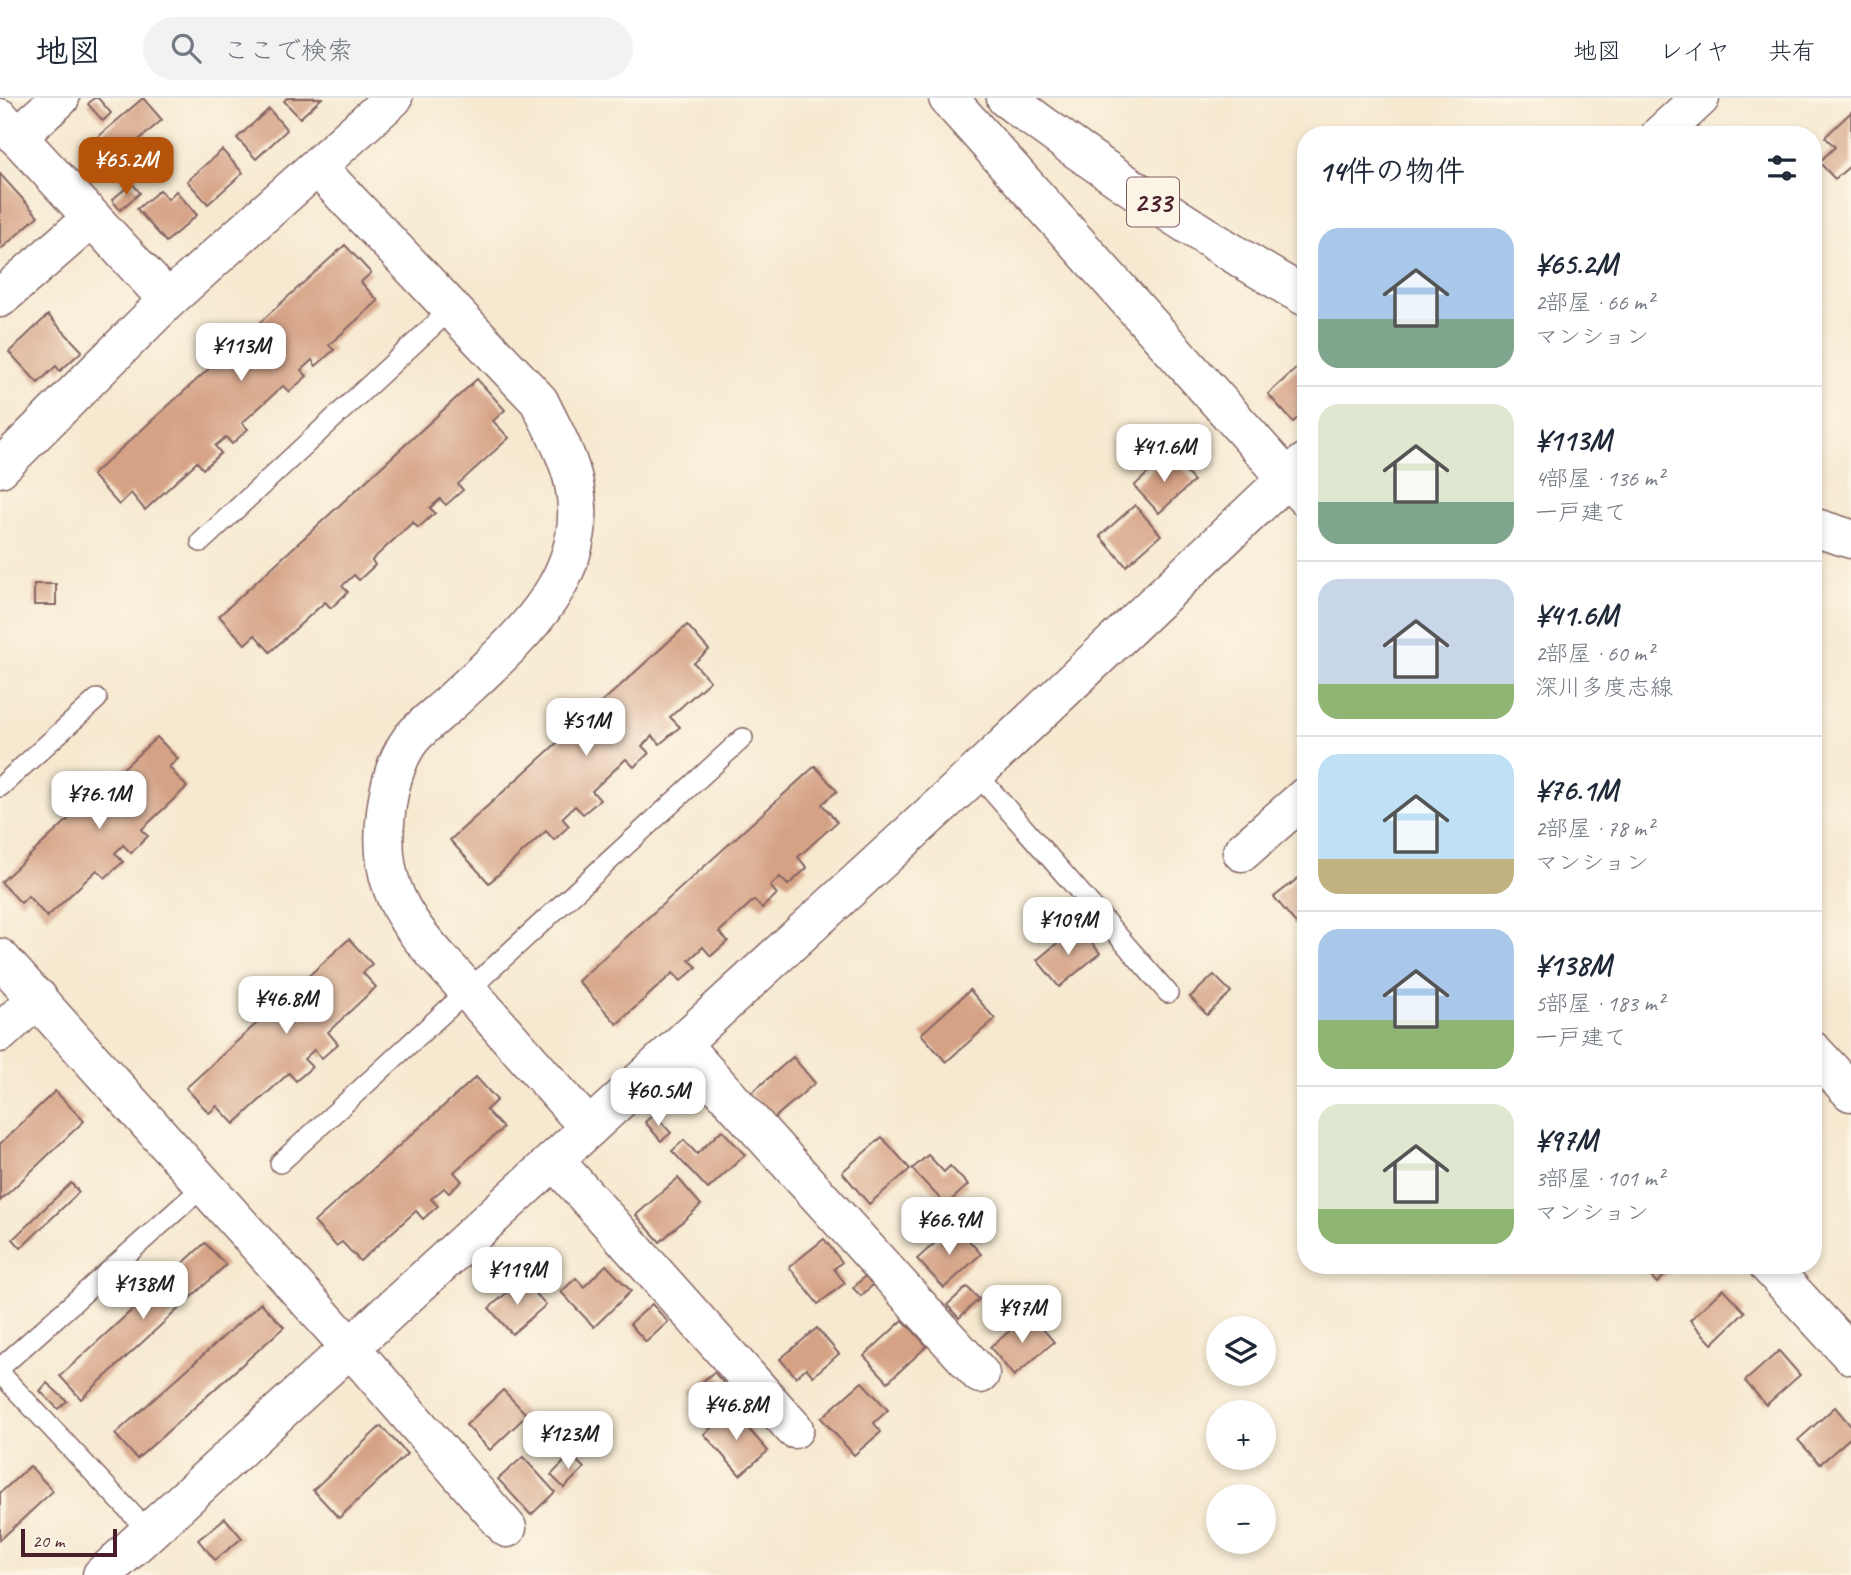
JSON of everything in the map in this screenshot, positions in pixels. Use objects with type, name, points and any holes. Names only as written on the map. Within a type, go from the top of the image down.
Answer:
[{"type":"main road","points":[[60,98],[9,127],[168,300]]},
{"type":"main road","points":[[0,468],[168,300],[393,98]]},
{"type":"main road","points":[[948,98],[1297,478]]},
{"type":"main road","name":"233","points":[[1006,98],[1087,159],[1240,259],[1297,292]]},
{"type":"main road","points":[[1670,126],[1700,98]]},
{"type":"main road","points":[[317,167],[539,401],[559,442],[574,485],[576,535],[565,571],[549,604],[411,740],[393,780],[383,828],[391,886],[412,927],[589,1128]]},
{"type":"main road","points":[[0,298],[92,218]]},
{"type":"main road","points":[[103,1575],[1297,482]]},
{"type":"main road","points":[[1822,530],[1851,539]]},
{"type":"main road","points":[[1242,852],[1297,804]]},
{"type":"main road","points":[[0,958],[350,1347],[507,1528]]},
{"type":"main road","points":[[0,1033],[38,998]]},
{"type":"main road","points":[[681,1044],[980,1374]]},
{"type":"main road","points":[[1822,1061],[1851,1092]]},
{"type":"main road","points":[[554,1160],[794,1429]]},
{"type":"main road","points":[[1776,1274],[1851,1354]]},
{"type":"lane","points":[[201,542],[451,309]]},
{"type":"lane","points":[[0,787],[97,699]]},
{"type":"lane","points":[[280,1163],[743,738]]},
{"type":"lane","points":[[976,773],[1168,993]]},
{"type":"lane","points":[[149,1532],[0,1371],[205,1185]]},
{"type":"building","points":[[98,98],[111,113],[103,121],[88,104]]},
{"type":"building","points":[[143,98],[162,120],[97,176],[78,154]]},
{"type":"building","points":[[287,98],[322,98],[300,118],[284,101]]},
{"type":"building","points":[[269,109],[287,130],[256,159],[237,138]]},
{"type":"building","points":[[1851,112],[1851,165],[1835,179],[1822,165],[1822,159],[1835,147],[1825,137]]},
{"type":"building","points":[[222,150],[243,173],[208,204],[187,181]]},
{"type":"building","points":[[0,174],[38,216],[0,250]]},
{"type":"building","points":[[132,183],[140,193],[120,210],[112,200]]},
{"type":"building","points":[[160,190],[168,199],[176,191],[197,215],[166,242],[137,209]]},
{"type":"building","points":[[345,245],[371,273],[361,282],[378,301],[329,345],[334,350],[316,366],[312,360],[301,370],[307,376],[289,392],[283,386],[242,423],[248,429],[232,444],[226,437],[215,446],[221,453],[203,469],[197,462],[145,510],[131,493],[119,505],[92,475]]},
{"type":"building","points":[[48,315],[82,351],[60,371],[56,366],[38,383],[9,352]]},
{"type":"building","points":[[1297,368],[1297,419],[1293,422],[1268,394]]},
{"type":"building","points":[[477,379],[505,410],[493,421],[509,438],[458,484],[463,490],[446,505],[440,499],[430,508],[435,513],[418,528],[413,522],[372,560],[375,565],[359,580],[354,575],[342,586],[348,592],[331,608],[325,602],[270,652],[255,635],[245,644],[219,616]]},
{"type":"building","points":[[1169,454],[1194,481],[1159,513],[1134,486]]},
{"type":"building","points":[[1135,505],[1161,535],[1126,566],[1100,536]]},
{"type":"building","points":[[34,584],[56,584],[56,605],[34,605]]},
{"type":"building","points":[[687,625],[709,650],[694,663],[710,681],[670,717],[680,727],[660,744],[652,736],[642,746],[649,753],[634,767],[626,759],[592,791],[600,800],[583,814],[575,806],[562,818],[569,826],[554,840],[546,831],[489,883],[450,840]]},
{"type":"building","points":[[157,737],[178,759],[169,767],[187,787],[141,830],[148,836],[131,853],[123,845],[115,853],[123,862],[105,878],[97,870],[47,917],[28,896],[21,903],[1,882]]},
{"type":"building","points":[[815,766],[837,791],[822,804],[837,822],[798,857],[807,868],[788,885],[780,877],[770,886],[777,894],[762,908],[754,900],[719,932],[728,941],[711,956],[703,947],[689,960],[697,967],[681,981],[673,973],[617,1024],[578,981]]},
{"type":"building","points":[[1297,879],[1297,925],[1274,897]]},
{"type":"building","points":[[1078,926],[1100,953],[1059,987],[1037,960]]},
{"type":"building","points":[[349,939],[372,964],[363,973],[376,987],[328,1032],[338,1044],[322,1058],[314,1050],[304,1059],[312,1067],[296,1081],[289,1073],[234,1124],[217,1106],[209,1113],[186,1088]]},
{"type":"building","points":[[1214,975],[1231,992],[1207,1015],[1190,997]]},
{"type":"building","points":[[970,990],[995,1019],[946,1062],[921,1034]]},
{"type":"building","points":[[793,1057],[815,1083],[773,1119],[750,1094]]},
{"type":"building","points":[[476,1077],[497,1100],[486,1110],[503,1128],[454,1172],[462,1181],[449,1193],[444,1188],[431,1199],[438,1206],[423,1219],[416,1211],[360,1261],[342,1242],[336,1246],[314,1222]]},
{"type":"building","points":[[55,1091],[84,1121],[0,1201],[0,1144]]},
{"type":"building","points":[[654,1114],[671,1133],[661,1141],[645,1122]]},
{"type":"building","points":[[722,1130],[745,1155],[708,1189],[672,1151],[684,1140],[697,1154]]},
{"type":"building","points":[[882,1137],[910,1169],[869,1204],[842,1172]]},
{"type":"building","points":[[928,1155],[944,1172],[950,1166],[968,1185],[946,1205],[912,1169]]},
{"type":"building","points":[[678,1178],[701,1205],[660,1242],[636,1215]]},
{"type":"building","points":[[71,1183],[79,1192],[21,1248],[13,1239]]},
{"type":"building","points":[[955,1225],[981,1254],[944,1288],[917,1259]]},
{"type":"building","points":[[824,1239],[842,1262],[834,1269],[845,1283],[818,1304],[789,1267]]},
{"type":"building","points":[[205,1243],[226,1265],[81,1399],[60,1376]]},
{"type":"building","points":[[606,1265],[631,1291],[594,1327],[561,1292],[576,1278],[584,1287]]},
{"type":"building","points":[[1648,1274],[1666,1274],[1657,1283]]},
{"type":"building","points":[[866,1275],[875,1283],[861,1296],[853,1288]]},
{"type":"building","points":[[523,1279],[546,1305],[512,1334],[489,1308]]},
{"type":"building","points":[[967,1287],[979,1299],[959,1318],[947,1305]]},
{"type":"building","points":[[1723,1289],[1745,1312],[1712,1344],[1690,1320]]},
{"type":"building","points":[[261,1303],[284,1327],[137,1459],[115,1434]]},
{"type":"building","points":[[652,1304],[668,1322],[646,1342],[630,1324]]},
{"type":"building","points":[[1030,1314],[1054,1342],[1014,1376],[990,1347]]},
{"type":"building","points":[[903,1320],[927,1346],[888,1382],[864,1356]]},
{"type":"building","points":[[817,1328],[839,1354],[813,1376],[806,1368],[796,1377],[780,1359]]},
{"type":"building","points":[[1779,1351],[1800,1375],[1766,1405],[1745,1381]]},
{"type":"building","points":[[714,1372],[732,1393],[709,1413],[691,1391]]},
{"type":"building","points":[[862,1382],[888,1410],[874,1423],[881,1432],[854,1455],[821,1418]]},
{"type":"building","points":[[47,1383],[67,1401],[58,1409],[40,1391]]},
{"type":"building","points":[[503,1390],[527,1415],[490,1450],[466,1425]]},
{"type":"building","points":[[1835,1407],[1851,1426],[1851,1437],[1820,1464],[1798,1440]]},
{"type":"building","points":[[732,1410],[768,1451],[740,1475],[704,1434]]},
{"type":"building","points":[[381,1426],[407,1454],[339,1518],[313,1490]]},
{"type":"building","points":[[571,1455],[584,1468],[564,1488],[551,1475]]},
{"type":"building","points":[[523,1457],[555,1492],[531,1515],[498,1479]]},
{"type":"building","points":[[30,1466],[53,1491],[0,1540],[0,1493]]},
{"type":"building","points":[[225,1518],[242,1538],[215,1560],[198,1540]]}]
